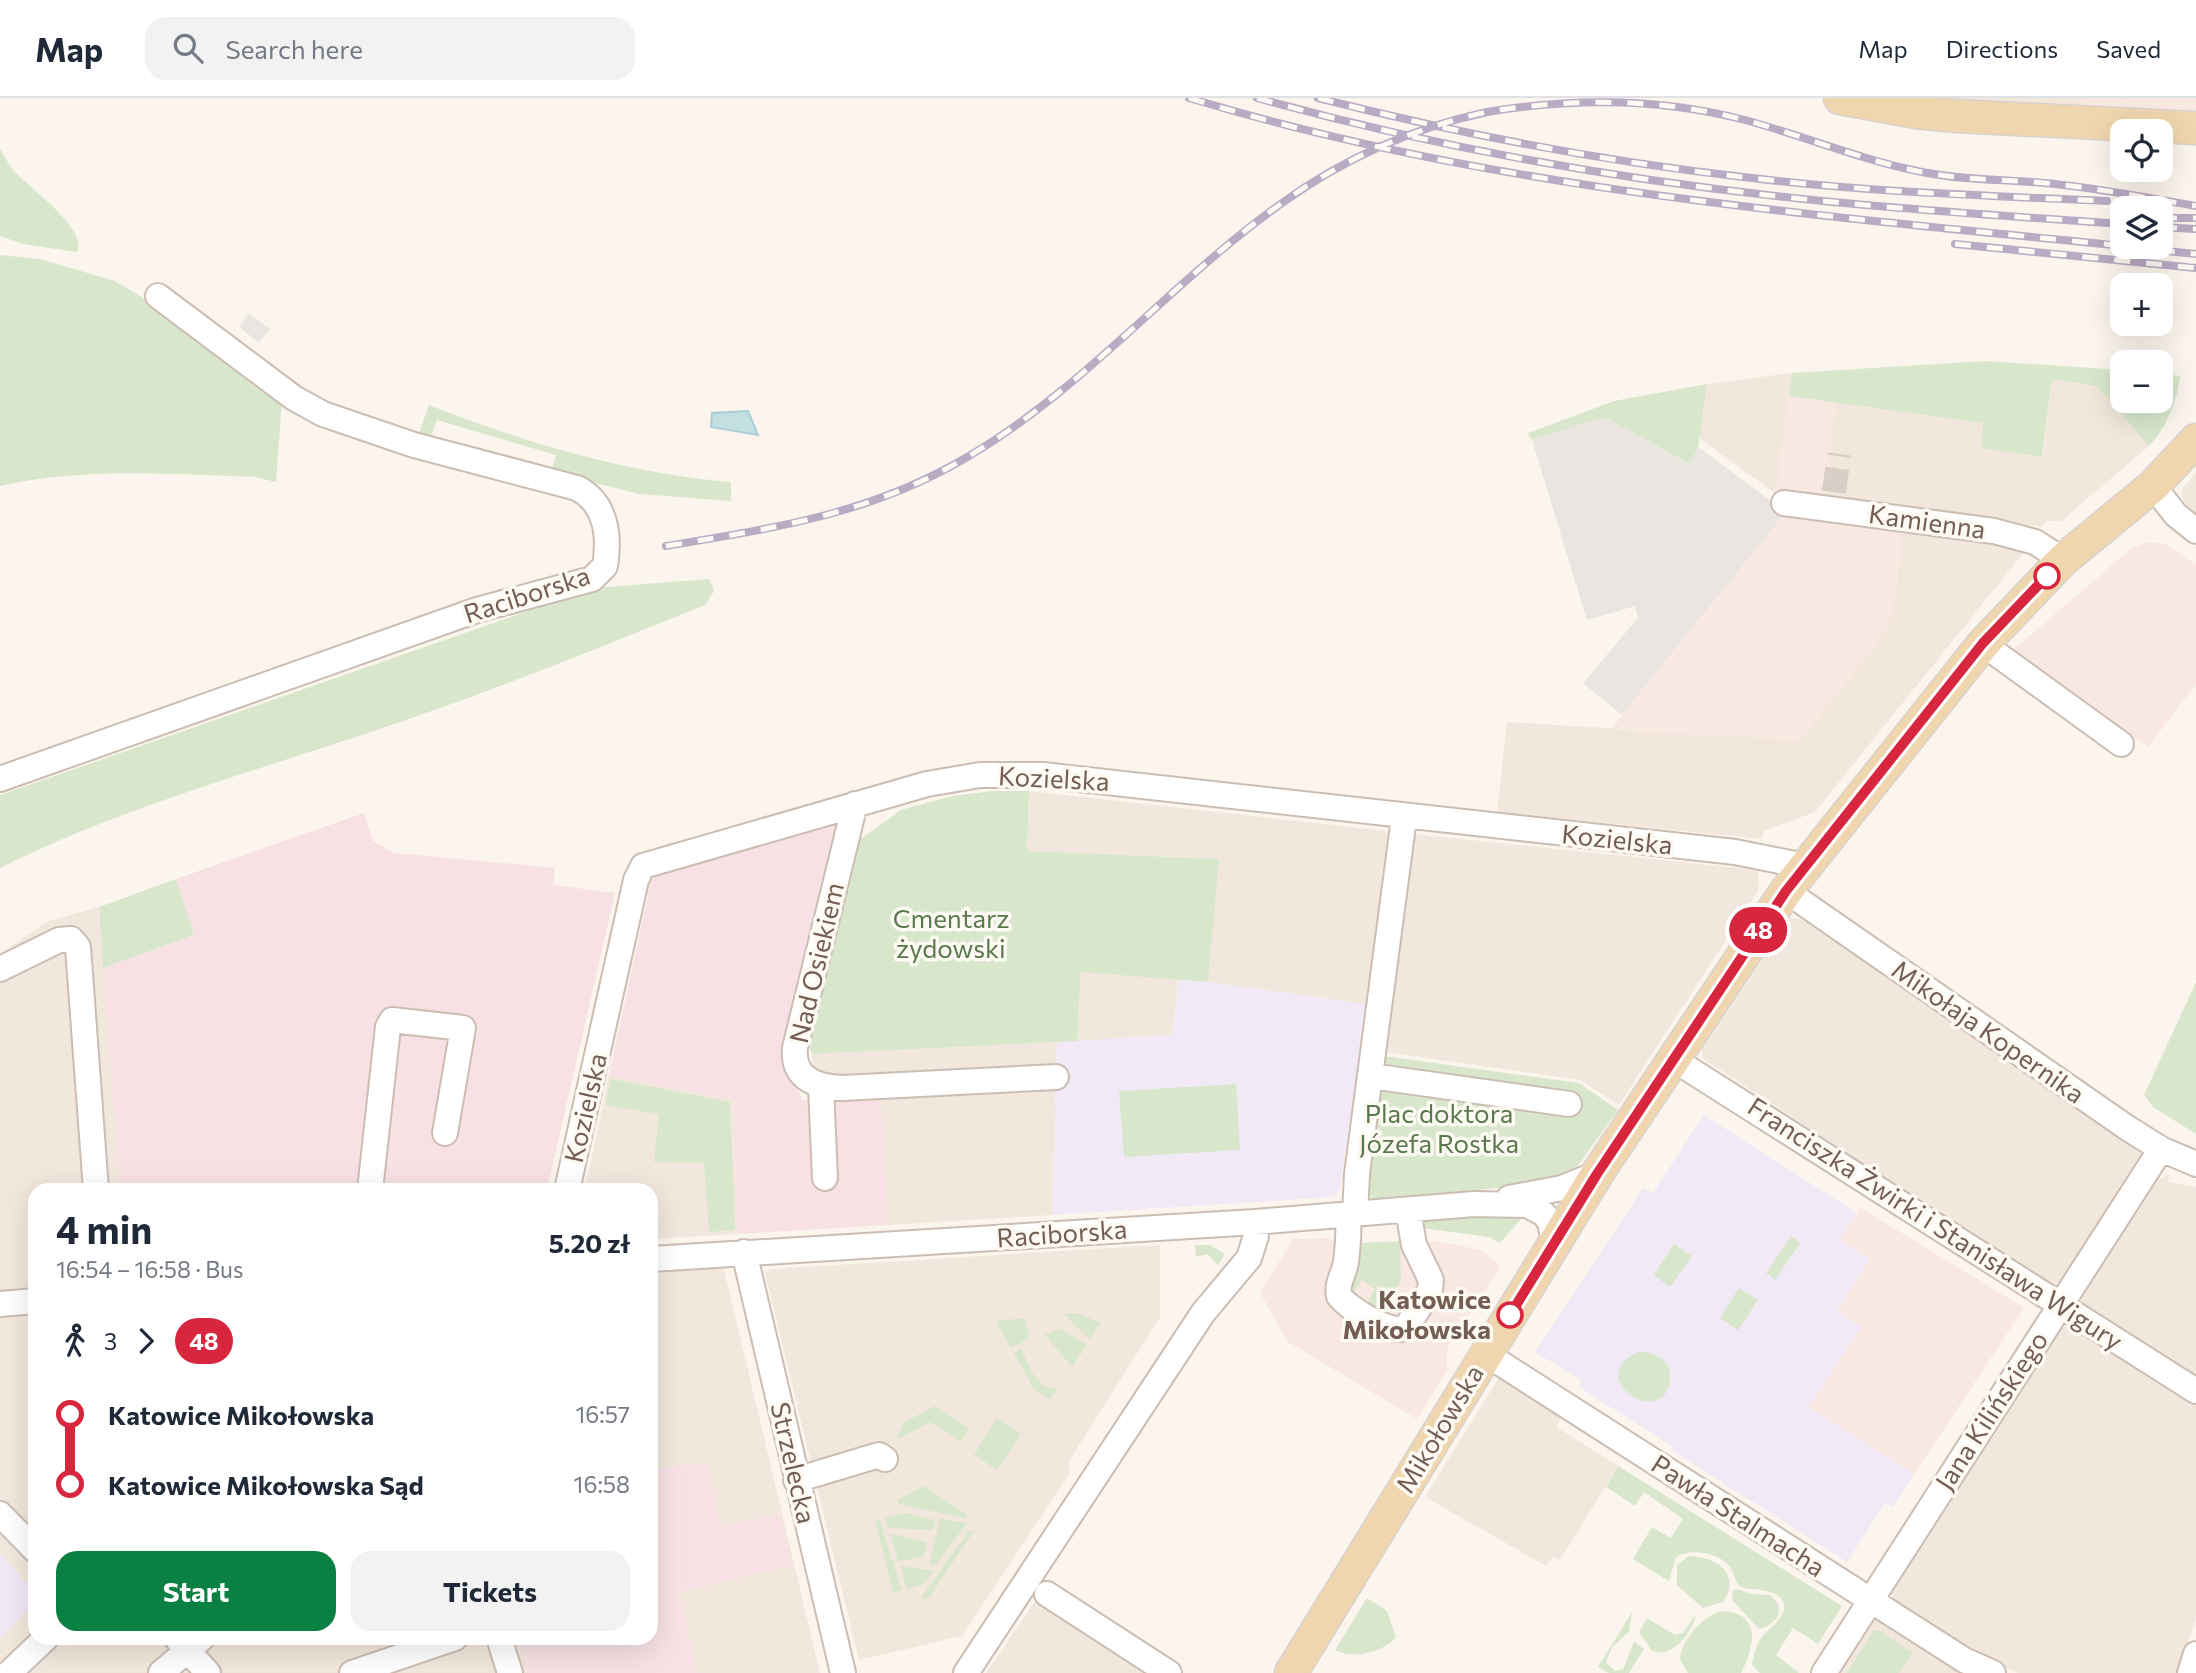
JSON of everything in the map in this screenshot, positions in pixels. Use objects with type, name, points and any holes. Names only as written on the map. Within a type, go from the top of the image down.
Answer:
[{"type":"main road","points":[[1840,98],[1956,116],[2196,128]]},
{"type":"main road","name":"Mikołowska","points":[[1291,1673],[1597,1174],[1786,891],[1983,643],[2063,560],[2152,486],[2196,440]]},
{"type":"street","name":"Raciborska","points":[[0,779],[477,610],[592,579],[605,566],[607,529],[590,495],[577,488],[414,445],[323,414],[259,373],[158,296]]},
{"type":"street","points":[[2152,486],[2176,515],[2195,529]]},
{"type":"street","name":"Kamienna","points":[[1784,503],[1833,500],[1994,531],[2035,542],[2063,560]]},
{"type":"street","points":[[1983,643],[2121,744]]},
{"type":"street","name":"Kozielska","points":[[569,1183],[636,880],[643,866],[927,784],[981,775],[1043,775],[1404,818],[1735,852],[1805,866]]},
{"type":"street","name":"Nad Osiekiem","points":[[821,1087],[810,1082],[798,1069],[795,1048],[855,804]]},
{"type":"street","points":[[1404,818],[1349,1237],[1344,1271],[1338,1286],[1339,1296],[1388,1329],[1399,1331],[1406,1328],[1431,1285],[1430,1274],[1414,1245],[1408,1210]]},
{"type":"street","name":"Mikołaja Kopernika","points":[[1786,891],[2161,1149],[2196,1164]]},
{"type":"street","points":[[0,969],[59,940],[71,939],[78,947],[95,1183]]},
{"type":"street","points":[[371,1183],[388,1027],[392,1020],[463,1028],[445,1133]]},
{"type":"street","name":"Franciszka Żwirki i Stanisława Wigury","points":[[1673,1059],[2196,1391]]},
{"type":"street","points":[[1371,1076],[1570,1104]]},
{"type":"street","points":[[825,1178],[821,1087],[1055,1077]]},
{"type":"street","name":"Jana Kilińskiego","points":[[1824,1673],[2161,1149]]},
{"type":"street","name":"Raciborska","points":[[658,1258],[1255,1222],[1408,1210],[1474,1204],[1562,1188],[1597,1174]]},
{"type":"street","name":"Raciborska","points":[[1474,1204],[1527,1205],[1544,1214],[1550,1222],[1554,1243]]},
{"type":"street","points":[[966,1673],[1203,1314],[1249,1258],[1256,1236],[1255,1222]]},
{"type":"street","name":"Strzelecka","points":[[744,1252],[844,1673]]},
{"type":"street","points":[[0,1304],[28,1302]]},
{"type":"street","name":"Pawła Stalmacha","points":[[1486,1354],[1964,1660],[1993,1673]]},
{"type":"street","points":[[796,1480],[848,1467],[876,1455],[885,1459]]},
{"type":"street","points":[[0,1514],[28,1543]]},
{"type":"street","points":[[1047,1594],[1168,1673]]},
{"type":"street","points":[[9,1673],[39,1645]]},
{"type":"street","points":[[162,1673],[185,1645]]},
{"type":"street","points":[[190,1645],[208,1673]]},
{"type":"street","points":[[352,1673],[434,1645]]},
{"type":"street","points":[[501,1645],[510,1673]]},
{"type":"street","points":[[2190,1673],[2196,1654]]},
{"type":"shaded area","points":[[1933,98],[2083,98],[2082,108]]},
{"type":"shaded area","points":[[2083,98],[2196,98],[2196,110],[2082,108]]},
{"type":"shaded area","points":[[249,313],[270,329],[259,343],[239,327]]},
{"type":"shaded area","points":[[1792,373],[1776,494],[1699,438],[1707,384]]},
{"type":"shaded area","points":[[2052,379],[2097,385],[2110,400],[2110,413],[2121,413],[2149,446],[2061,521],[2047,521],[2041,527],[1823,499],[1836,402],[1984,423],[2043,456]]},
{"type":"shaded area","points":[[1789,396],[1836,402],[1823,499],[1776,494]]},
{"type":"shaded area","points":[[1605,417],[1688,464],[1698,447],[1786,512],[1622,715],[1583,683],[1638,618],[1635,606],[1587,620],[1532,440]]},
{"type":"shaded area","points":[[2196,472],[2196,514],[2188,509],[2181,495],[2183,488]]},
{"type":"shaded area","points":[[1786,512],[1903,526],[1893,610],[1875,647],[1800,740],[1612,728]]},
{"type":"shaded area","points":[[1903,526],[2028,547],[1815,812],[1764,831],[1762,839],[1497,812],[1507,722],[1800,740],[1895,596]]},
{"type":"shaded area","points":[[2147,542],[2163,543],[2196,564],[2196,684],[2148,747],[2012,651],[2132,548]]},
{"type":"shaded area","points":[[1029,791],[1388,831],[1366,1004],[1208,982],[1218,859],[1027,851]]},
{"type":"shaded area","points":[[364,813],[373,841],[394,853],[555,868],[553,885],[615,893],[549,1183],[120,1183],[103,968],[194,935],[176,879]]},
{"type":"shaded area","points":[[842,819],[783,1058],[802,1100],[880,1095],[888,1225],[738,1234],[733,1100],[609,1075],[651,881],[659,874]]},
{"type":"shaded area","points":[[1414,834],[1758,870],[1759,889],[1619,1105],[1580,1080],[1384,1052]]},
{"type":"shaded area","points":[[99,907],[120,1183],[28,1183],[28,1645],[658,1645],[658,1270],[723,1265],[820,1673],[0,1673],[0,954],[48,921]]},
{"type":"shaded area","points":[[1787,918],[1800,919],[1824,933],[2142,1151],[2141,1159],[2060,1284],[2048,1284],[1702,1058],[1702,1044],[1780,921]]},
{"type":"shaded area","points":[[1081,972],[1179,978],[1172,1035],[1077,1041]]},
{"type":"shaded area","points":[[1179,978],[1366,1004],[1340,1189],[1334,1197],[1052,1215],[1057,1042],[1172,1035]]},
{"type":"shaded area","points":[[1057,1042],[1052,1215],[888,1225],[880,1096],[814,1099],[812,1054]]},
{"type":"shaded area","points":[[609,1075],[733,1100],[738,1234],[658,1239],[658,1183],[586,1183]]},
{"type":"shaded area","points":[[1704,1115],[1857,1213],[1840,1240],[1870,1259],[1837,1311],[1861,1327],[1809,1407],[1914,1474],[1893,1507],[1885,1503],[1847,1562],[1671,1450],[1673,1447],[1579,1387],[1582,1381],[1535,1352],[1643,1188],[1653,1193]]},
{"type":"shaded area","points":[[2169,1174],[2168,1182],[2196,1187],[2196,1377],[2086,1307],[2081,1300],[2081,1295],[2153,1182]]},
{"type":"shaded area","points":[[1861,1208],[2024,1308],[1914,1474],[1808,1407],[1861,1327],[1837,1311],[1870,1259],[1840,1240]]},
{"type":"shaded area","points":[[1327,1238],[1341,1244],[1435,1241],[1481,1250],[1498,1264],[1499,1269],[1447,1349],[1447,1370],[1417,1419],[1288,1342],[1260,1293],[1293,1239]]},
{"type":"shaded area","points":[[1160,1245],[1160,1317],[1069,1461],[1069,1474],[962,1636],[859,1660],[765,1273],[770,1269]]},
{"type":"shaded area","points":[[2069,1326],[2196,1405],[2196,1617],[2178,1673],[2018,1673],[1968,1651],[1892,1599],[1892,1590],[2059,1329]]},
{"type":"shaded area","points":[[1500,1376],[1564,1413],[1556,1427],[1618,1466],[1560,1560],[1553,1556],[1546,1566],[1425,1497]]},
{"type":"shaded area","points":[[708,1463],[720,1527],[780,1514],[791,1566],[679,1592],[697,1673],[527,1673],[520,1645],[658,1645],[658,1467]]},
{"type":"shaded area","points":[[0,1554],[28,1584],[28,1610],[0,1638]]},
{"type":"shaded area","points":[[1044,1588],[1176,1673],[986,1673]]},
{"type":"shaded area","points":[[1874,1620],[1882,1620],[1969,1673],[1837,1673]]},
{"type":"green space","points":[[0,149],[15,172],[66,221],[78,243],[77,252],[23,244],[0,236]]},
{"type":"green space","points":[[0,255],[40,259],[115,281],[155,305],[254,386],[282,400],[276,482],[255,477],[127,473],[63,476],[0,486]]},
{"type":"green space","points":[[1985,361],[2110,369],[2110,401],[2097,386],[2052,379],[2042,457],[1981,448],[1983,423],[1789,396],[1792,373]]},
{"type":"green space","points":[[2173,375],[2180,376],[2173,404]]},
{"type":"green space","points":[[1707,384],[1698,447],[1689,464],[1605,417],[1532,440],[1528,433],[1614,401]]},
{"type":"green space","points":[[429,405],[502,432],[615,464],[731,482],[731,501],[639,494],[551,472],[556,455],[437,420],[431,436],[419,433]]},
{"type":"green space","points":[[2120,413],[2170,413],[2149,446]]},
{"type":"green space","points":[[709,579],[714,591],[705,605],[454,703],[228,778],[89,828],[0,868],[0,795],[594,588]]},
{"type":"green space","name":"Cmentarz żydowski","points":[[992,791],[1029,791],[1027,851],[1219,859],[1208,982],[1081,972],[1077,1041],[812,1054],[809,1046],[855,843],[901,810],[952,796]]},
{"type":"green space","points":[[176,879],[194,935],[103,968],[99,907]]},
{"type":"green space","points":[[2196,982],[2196,1134],[2153,1107],[2144,1095]]},
{"type":"green space","name":"Plac doktora Józefa Rostka","points":[[1384,1056],[1579,1083],[1618,1110],[1566,1182],[1373,1199],[1367,1192]]},
{"type":"green space","points":[[611,1079],[730,1102],[735,1230],[709,1232],[704,1163],[654,1162],[659,1114],[605,1105]]},
{"type":"green space","points":[[1236,1084],[1240,1150],[1124,1157],[1119,1091]]},
{"type":"green space","points":[[1511,1215],[1520,1220],[1500,1243],[1489,1237],[1422,1228],[1422,1217]]},
{"type":"green space","points":[[1791,1236],[1800,1243],[1775,1280],[1766,1273]]},
{"type":"green space","points":[[1400,1241],[1401,1281],[1393,1294],[1370,1282],[1390,1296],[1388,1301],[1373,1308],[1364,1307],[1375,1289],[1362,1280],[1349,1300],[1345,1281],[1358,1243]]},
{"type":"green space","points":[[1674,1244],[1692,1256],[1670,1287],[1654,1275]]},
{"type":"green space","points":[[1195,1245],[1210,1245],[1225,1254],[1218,1265],[1207,1254],[1196,1257]]},
{"type":"green space","points":[[1739,1288],[1758,1300],[1738,1330],[1720,1318]]},
{"type":"green space","points":[[1076,1313],[1101,1323],[1090,1339],[1064,1314]]},
{"type":"green space","points":[[1025,1318],[1029,1339],[1011,1348],[996,1321]]},
{"type":"green space","points":[[1059,1328],[1087,1345],[1072,1367],[1045,1335]]},
{"type":"green space","points":[[1021,1349],[1039,1381],[1058,1388],[1050,1399],[1034,1389],[1014,1353]]},
{"type":"green space","points":[[1638,1352],[1661,1358],[1670,1373],[1664,1395],[1654,1401],[1642,1401],[1630,1395],[1622,1386],[1618,1375],[1623,1363]]},
{"type":"green space","points":[[935,1406],[969,1429],[961,1441],[930,1422],[896,1440],[903,1423]]},
{"type":"green space","points":[[997,1418],[1021,1434],[997,1470],[974,1455]]},
{"type":"green space","points":[[1618,1466],[1842,1606],[1818,1644],[1793,1628],[1776,1655],[1799,1673],[1760,1673],[1752,1665],[1761,1638],[1784,1612],[1782,1600],[1775,1594],[1741,1587],[1725,1562],[1704,1553],[1682,1554],[1676,1557],[1669,1581],[1633,1559],[1652,1527],[1671,1538],[1683,1519],[1644,1492],[1635,1506],[1606,1487]]},
{"type":"green space","points":[[924,1486],[967,1515],[964,1518],[899,1504],[897,1500]]},
{"type":"green space","points":[[906,1513],[935,1520],[932,1530],[888,1528],[885,1518]]},
{"type":"green space","points":[[879,1519],[902,1590],[893,1592],[875,1520]]},
{"type":"green space","points":[[940,1519],[967,1523],[936,1565],[929,1564]]},
{"type":"green space","points":[[969,1531],[974,1531],[929,1598],[923,1600],[922,1596]]},
{"type":"green space","points":[[890,1534],[927,1542],[924,1557],[898,1561]]},
{"type":"green space","points":[[1689,1556],[1717,1563],[1723,1568],[1730,1583],[1723,1602],[1703,1608],[1677,1585],[1677,1565]]},
{"type":"green space","points":[[900,1566],[934,1571],[923,1584],[907,1589]]},
{"type":"green space","points":[[1738,1589],[1751,1594],[1771,1595],[1779,1606],[1778,1617],[1768,1626],[1759,1629],[1732,1600],[1733,1591]]},
{"type":"green space","points":[[1367,1598],[1387,1611],[1396,1638],[1367,1653],[1350,1654],[1335,1650]]},
{"type":"green space","points":[[1723,1611],[1745,1618],[1750,1625],[1752,1643],[1741,1673],[1688,1673],[1680,1659],[1685,1643],[1702,1622]]},
{"type":"green space","points":[[1632,1612],[1629,1632],[1612,1647],[1606,1662],[1615,1671],[1623,1669],[1634,1641],[1644,1649],[1629,1673],[1609,1673],[1598,1667]]},
{"type":"green space","points":[[1696,1614],[1686,1636],[1667,1651],[1652,1651],[1639,1632],[1647,1618],[1675,1635],[1683,1633]]},
{"type":"green space","points":[[1879,1630],[1912,1653],[1899,1673],[1847,1673],[1873,1631]]},
{"type":"water","points":[[748,411],[758,435],[711,427],[712,413]]},
{"type":"tunnel","points":[[1834,492],[1839,454]]},
{"type":"railway","points":[[1189,98],[1303,129],[1535,177],[1769,209],[2110,245]]},
{"type":"railway","points":[[1257,98],[1396,133],[1608,174],[1860,205],[2110,223]]},
{"type":"railway","points":[[1318,98],[1534,146],[1643,164],[1796,183],[2107,201]]},
{"type":"railway","points":[[666,546],[746,533],[822,516],[896,492],[933,476],[1012,429],[1052,398],[1242,233],[1305,187],[1354,159],[1406,136],[1487,112],[1551,104],[1616,102],[1681,108],[1745,120],[1877,161],[1922,172],[2073,186],[2196,206]]},
{"type":"railway","points":[[2173,218],[2196,218]]},
{"type":"railway","points":[[2173,228],[2196,229]]},
{"type":"railway","points":[[1955,244],[2196,268]]},
{"type":"railway","points":[[2173,252],[2196,254]]},
{"type":"bus line","name":"48","points":[[1510,1315],[1597,1174],[1786,891],[1983,643],[2047,576]]},
{"type":"place","name":"Katowice Mikołowska","points":[[1510,1315]]}]
